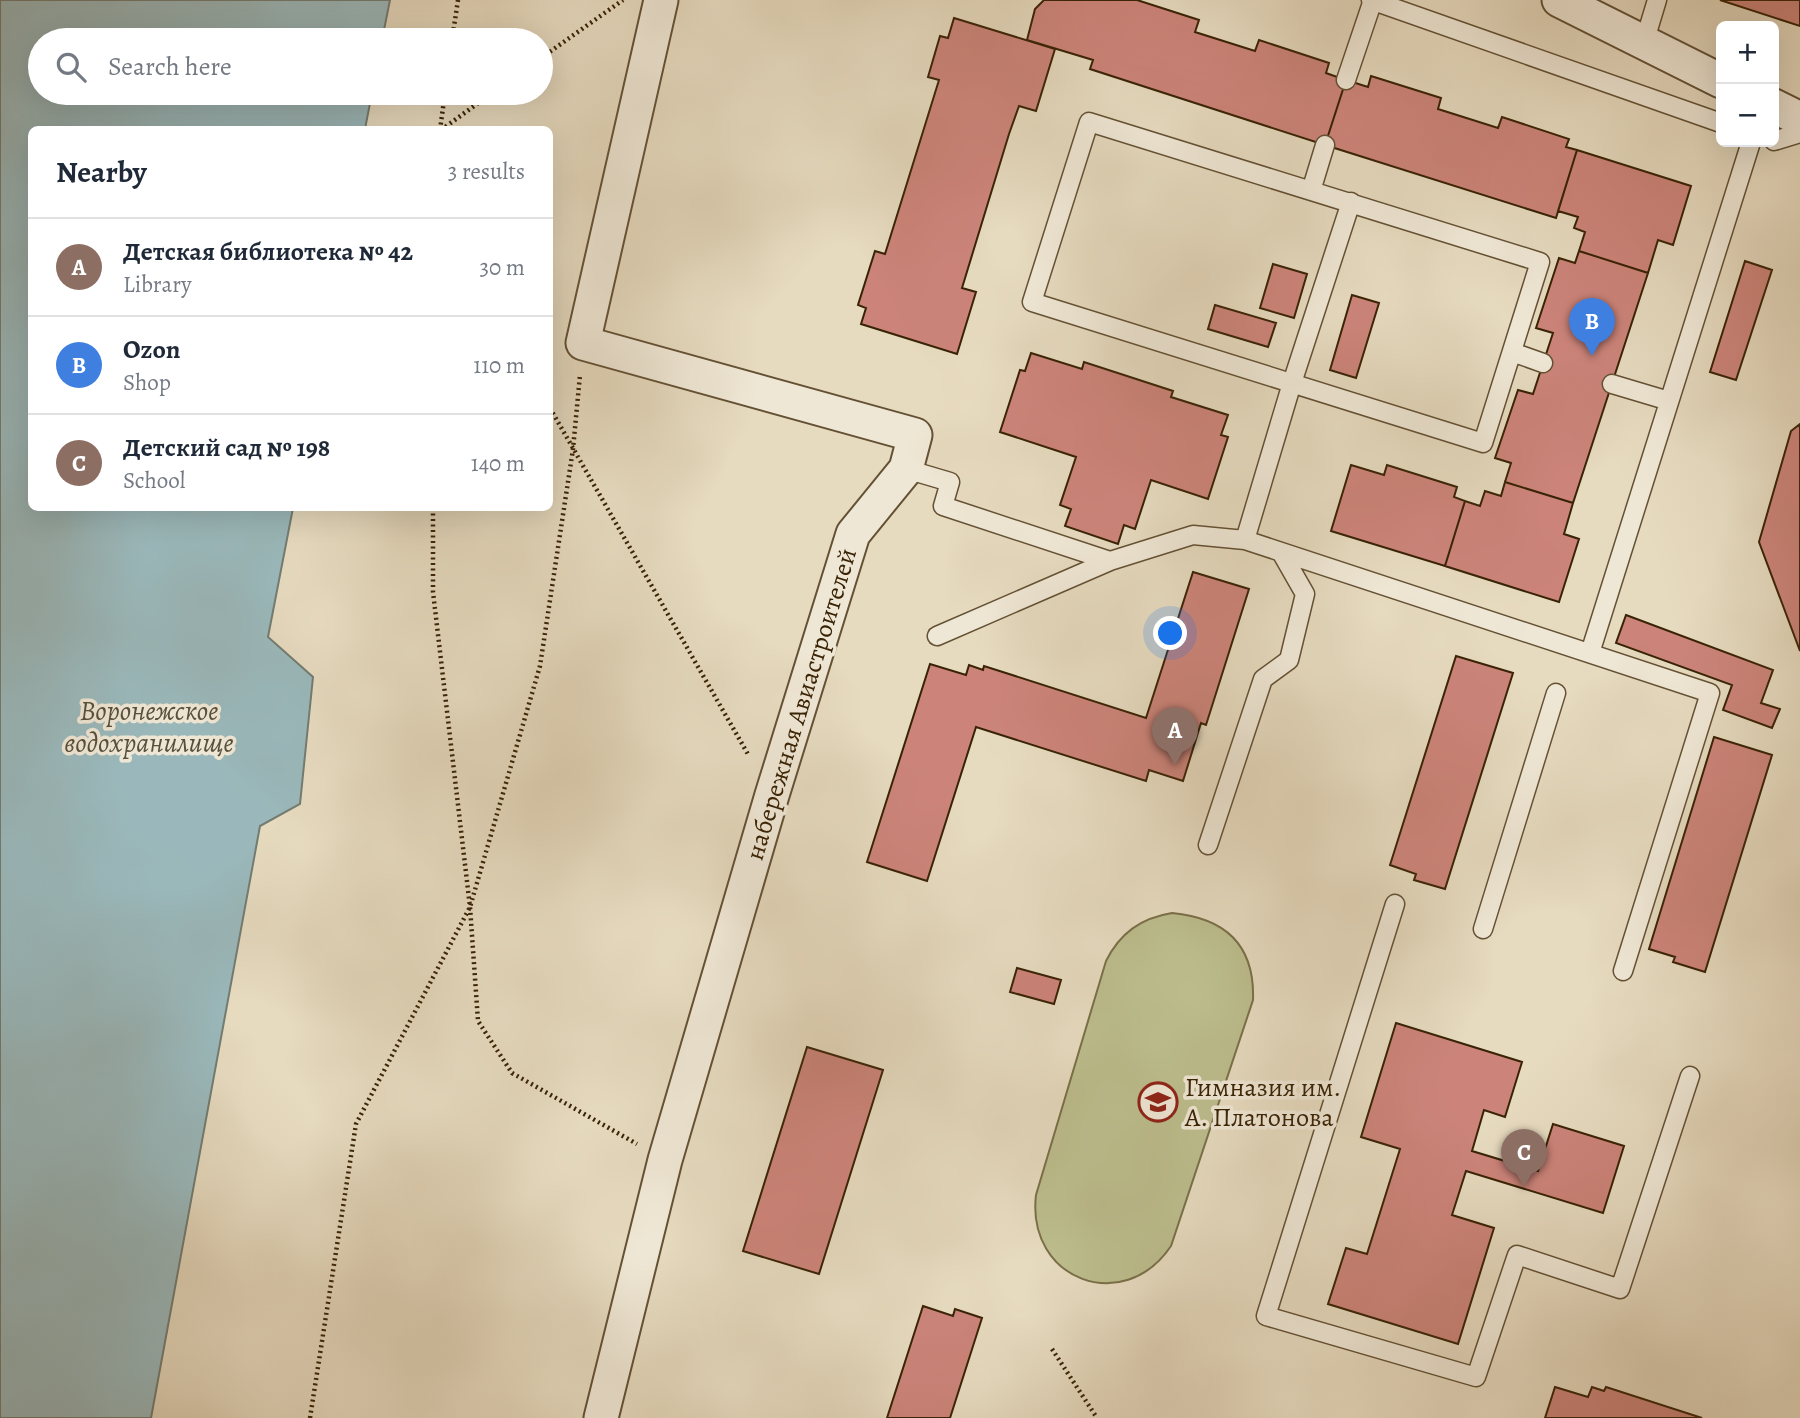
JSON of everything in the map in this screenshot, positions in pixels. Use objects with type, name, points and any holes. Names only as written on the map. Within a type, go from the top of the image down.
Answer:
[{"type":"street","points":[[583,343],[661,0]]},
{"type":"street","points":[[1559,0],[1716,79]]},
{"type":"street","points":[[1779,108],[1800,119]]},
{"type":"street","name":"набережная Авиастроителей","points":[[583,343],[915,435],[906,469],[853,534],[772,795],[665,1160],[601,1418]]},
{"type":"lane","points":[[1346,80],[1372,0],[1716,121]]},
{"type":"lane","points":[[1644,43],[1657,0]]},
{"type":"lane","points":[[1089,122],[1351,202],[1540,262],[1483,443],[1032,302],[1089,122]]},
{"type":"lane","points":[[1779,139],[1800,133]]},
{"type":"lane","points":[[1311,191],[1325,145]]},
{"type":"lane","points":[[1590,653],[1749,147]]},
{"type":"lane","points":[[1245,540],[1292,383],[1351,202]]},
{"type":"lane","points":[[1511,352],[1543,363]]},
{"type":"lane","points":[[1612,384],[1669,401]]},
{"type":"lane","points":[[906,469],[950,482],[943,506],[1110,561]]},
{"type":"lane","points":[[937,636],[1110,561],[1193,535],[1245,540],[1710,693],[1623,971]]},
{"type":"lane","points":[[1208,845],[1264,679],[1289,660],[1305,594],[1281,552]]},
{"type":"lane","points":[[1483,929],[1556,693]]},
{"type":"lane","points":[[1395,904],[1266,1315],[1476,1377],[1517,1255],[1620,1289],[1690,1076]]},
{"type":"path","points":[[454,28],[457,0]]},
{"type":"path","points":[[553,50],[623,0]]},
{"type":"path","points":[[441,126],[443,105]]},
{"type":"path","points":[[446,126],[475,105]]},
{"type":"path","points":[[310,1418],[356,1124],[470,907],[540,666],[573,449],[583,343]]},
{"type":"path","points":[[553,413],[772,795]]},
{"type":"path","points":[[433,511],[433,592],[470,907],[478,1021],[512,1073],[665,1160]]},
{"type":"path","points":[[1052,1349],[1097,1418]]},
{"type":"green space","points":[[1172,913],[1207,921],[1233,938],[1249,964],[1253,1000],[1171,1246],[1151,1268],[1128,1280],[1105,1283],[1082,1279],[1062,1267],[1046,1248],[1037,1224],[1036,1195],[1106,961],[1118,942],[1133,928]]},
{"type":"water","name":"Воронежское водохранилище","points":[[0,0],[390,0],[384,28],[28,28],[28,105],[370,105],[366,126],[28,126],[28,511],[292,511],[268,637],[313,677],[300,804],[260,826],[151,1418],[0,1418]]},
{"type":"building","points":[[1044,0],[1137,0],[1199,20],[1195,32],[1255,51],[1259,40],[1329,63],[1326,73],[1346,80],[1325,145],[1090,69],[1093,60],[1027,40],[1035,9]]},
{"type":"building","points":[[1720,0],[1800,0],[1800,26]]},
{"type":"building","points":[[954,18],[1055,49],[1036,111],[1019,106],[1009,134],[962,288],[976,292],[957,354],[861,324],[866,308],[858,305],[875,251],[885,254],[939,80],[928,77],[940,36],[948,38]]},
{"type":"building","points":[[1371,76],[1441,98],[1438,109],[1498,128],[1502,117],[1569,139],[1566,147],[1577,150],[1556,218],[1325,145],[1346,80],[1368,87]]},
{"type":"building","points":[[1577,150],[1691,186],[1673,245],[1658,240],[1648,273],[1579,251],[1585,232],[1574,228],[1578,217],[1558,211]]},
{"type":"building","points":[[1579,251],[1648,273],[1573,503],[1505,482],[1511,463],[1495,458],[1518,390],[1533,394],[1553,333],[1536,328],[1559,258],[1575,263]]},
{"type":"building","points":[[1745,261],[1772,270],[1736,380],[1710,372]]},
{"type":"building","points":[[1273,264],[1307,274],[1294,318],[1260,308]]},
{"type":"building","points":[[1352,295],[1379,303],[1356,378],[1330,370]]},
{"type":"building","points":[[1215,305],[1276,323],[1268,347],[1208,329]]},
{"type":"building","points":[[1031,353],[1082,369],[1084,362],[1173,391],[1171,397],[1228,415],[1221,435],[1228,437],[1208,499],[1151,480],[1135,529],[1124,525],[1118,544],[1065,526],[1071,509],[1060,505],[1076,457],[1000,432],[1020,370],[1025,371]]},
{"type":"building","points":[[1800,424],[1800,651],[1759,542],[1791,431]]},
{"type":"building","points":[[1351,465],[1384,475],[1387,465],[1457,487],[1454,497],[1465,501],[1445,566],[1331,531]]},
{"type":"building","points":[[1505,482],[1573,503],[1564,534],[1579,539],[1559,602],[1445,566],[1465,501],[1480,506],[1485,491],[1501,496]]},
{"type":"building","points":[[1193,572],[1249,589],[1206,725],[1201,723],[1183,781],[1149,770],[1146,781],[976,727],[927,881],[867,862],[930,664],[966,675],[969,665],[983,670],[984,666],[1146,718]]},
{"type":"building","points":[[1626,615],[1773,670],[1761,703],[1780,709],[1772,728],[1723,710],[1732,685],[1616,643]]},
{"type":"building","points":[[1456,656],[1513,673],[1445,889],[1414,880],[1416,874],[1390,865]]},
{"type":"building","points":[[1714,737],[1772,755],[1705,972],[1673,962],[1675,957],[1649,949]]},
{"type":"building","points":[[1017,968],[1061,980],[1054,1004],[1010,992]]},
{"type":"building","points":[[1396,1023],[1522,1062],[1505,1117],[1484,1110],[1472,1151],[1538,1171],[1553,1124],[1624,1146],[1603,1213],[1466,1171],[1452,1215],[1494,1228],[1458,1344],[1328,1304],[1346,1248],[1367,1254],[1400,1149],[1361,1137]]},
{"type":"building","points":[[807,1047],[883,1070],[819,1274],[743,1251]]},
{"type":"building","points":[[923,1306],[953,1316],[955,1309],[982,1318],[950,1418],[887,1418]]},
{"type":"building","points":[[1555,1387],[1588,1397],[1592,1387],[1604,1391],[1606,1387],[1702,1418],[1545,1418]]},
{"type":"place","name":"Ozon","points":[[1592,356]]},
{"type":"place","name":"Детская библиотека № 42","points":[[1175,765]]},
{"type":"place","name":"Гимназия им. А. Платонова","points":[[1158,1102]]},
{"type":"place","name":"Детский сад № 198","points":[[1524,1187]]}]
